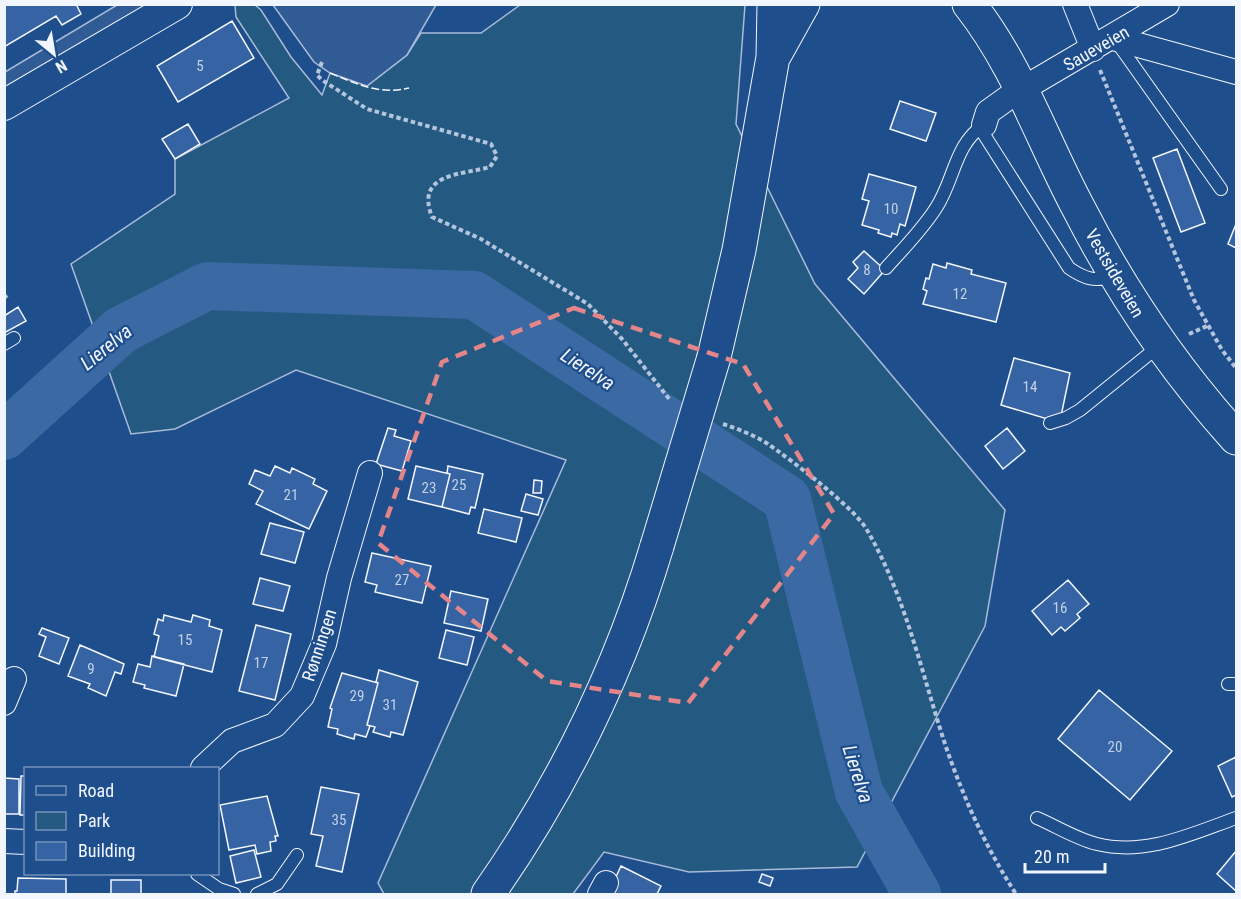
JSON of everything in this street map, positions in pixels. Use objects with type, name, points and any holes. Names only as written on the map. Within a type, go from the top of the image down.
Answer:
[{"type":"main road","points":[[488,894],[548,799],[600,699],[620,652],[657,546],[714,357],[739,250],[773,57],[774,4]]},
{"type":"main road","points":[[773,57],[803,4]]},
{"type":"main road","name":"Vestsideveien","points":[[969,4],[1005,56],[1077,207],[1114,276],[1160,346],[1236,438]]},
{"type":"street","points":[[4,105],[177,4]]},
{"type":"street","points":[[1075,4],[1103,44],[1236,72]]},
{"type":"street","name":"Saueveien","points":[[1023,90],[1167,4]]},
{"type":"street","points":[[984,125],[988,112],[1023,90]]},
{"type":"street","name":"Rønningen","points":[[204,767],[232,741],[275,725],[302,696],[324,644],[339,578],[370,473]]},
{"type":"street","points":[[4,703],[14,679]]},
{"type":"street","points":[[4,841],[24,842]]},
{"type":"lane","points":[[1103,44],[1221,189]]},
{"type":"lane","points":[[886,268],[938,206],[964,144],[973,132],[984,125]]},
{"type":"lane","points":[[984,125],[983,133],[1069,268],[1084,279],[1100,280],[1114,276]]},
{"type":"lane","points":[[1050,423],[1080,410],[1160,346]]},
{"type":"lane","points":[[1037,818],[1095,843],[1135,848],[1174,840],[1236,818]]},
{"type":"lane","points":[[257,894],[277,884],[297,855]]},
{"type":"lane","points":[[200,875],[219,888],[234,894]]},
{"type":"path","points":[[1103,44],[1194,300],[1222,350],[1236,368]]},
{"type":"highlighted area","points":[[574,308],[743,364],[834,514],[688,703],[547,681],[378,543],[442,362]]},
{"type":"green space","points":[[235,5],[255,5],[261,10],[291,57],[322,95],[330,73],[367,86],[407,55],[421,33],[481,33],[520,5],[745,5],[736,124],[815,284],[1005,510],[985,626],[857,867],[689,872],[604,852],[573,894],[384,894],[378,883],[566,460],[296,370],[175,429],[131,434],[71,264],[175,194],[175,159],[289,98],[236,17]]},
{"type":"shaded area","points":[[117,5],[177,5],[5,105],[5,72]]},
{"type":"shaded area","points":[[273,5],[436,5],[407,55],[367,86],[330,73],[314,62]]},
{"type":"building","points":[[4,4],[76,4],[81,14],[62,25],[56,16],[4,47]]},
{"type":"building","points":[[232,21],[254,58],[178,102],[157,66]]},
{"type":"building","points":[[900,101],[936,113],[926,141],[890,129]]},
{"type":"building","points":[[188,124],[200,144],[175,159],[162,139]]},
{"type":"building","points":[[1177,149],[1205,223],[1181,232],[1153,158]]},
{"type":"building","points":[[869,174],[916,187],[905,226],[900,224],[897,235],[892,233],[891,237],[878,233],[879,230],[862,225],[869,201],[862,199]]},
{"type":"building","points":[[1236,224],[1236,248],[1228,244]]},
{"type":"building","points":[[864,251],[885,270],[864,294],[848,279],[858,268],[853,262]]},
{"type":"building","points":[[947,263],[972,270],[971,274],[1006,283],[996,322],[923,304],[927,291],[923,289],[926,278],[929,279],[933,264],[946,268]]},
{"type":"building","points":[[18,307],[26,321],[4,333],[4,316]]},
{"type":"building","points":[[1014,358],[1070,373],[1061,416],[1054,421],[1001,405]]},
{"type":"building","points":[[388,428],[396,430],[394,436],[411,441],[402,471],[376,464]]},
{"type":"building","points":[[1007,428],[1025,451],[1003,469],[985,446]]},
{"type":"building","points":[[275,466],[290,473],[292,468],[315,479],[313,484],[327,491],[309,529],[256,504],[263,491],[249,484],[255,470],[270,476]]},
{"type":"building","points":[[416,466],[450,474],[442,507],[408,499]]},
{"type":"building","points":[[448,466],[483,474],[475,508],[471,507],[469,514],[442,507],[450,474],[447,473]]},
{"type":"building","points":[[534,480],[542,481],[541,493],[533,493]]},
{"type":"building","points":[[526,494],[543,499],[538,515],[521,511]]},
{"type":"building","points":[[484,509],[522,518],[516,542],[478,533]]},
{"type":"building","points":[[270,523],[304,532],[295,563],[261,554]]},
{"type":"building","points":[[372,553],[431,566],[422,603],[375,592],[377,585],[365,582]]},
{"type":"building","points":[[260,578],[290,586],[283,611],[253,604]]},
{"type":"building","points":[[1068,580],[1089,604],[1077,614],[1080,618],[1065,631],[1061,627],[1052,635],[1032,611]]},
{"type":"building","points":[[451,591],[488,599],[481,631],[444,623]]},
{"type":"building","points":[[164,615],[191,622],[193,615],[210,620],[209,626],[222,630],[212,672],[154,657],[159,636],[154,634],[158,619],[163,621]]},
{"type":"building","points":[[256,625],[291,634],[275,700],[239,691]]},
{"type":"building","points":[[42,628],[69,638],[59,664],[39,656],[46,637],[39,634]]},
{"type":"building","points":[[446,630],[474,637],[467,665],[439,658]]},
{"type":"building","points":[[80,645],[124,664],[121,674],[115,672],[106,696],[88,688],[90,684],[68,676]]},
{"type":"building","points":[[152,656],[184,664],[176,696],[144,688],[145,685],[133,682],[138,664],[150,667]]},
{"type":"building","points":[[379,670],[418,682],[403,735],[391,732],[390,737],[373,732],[375,727],[367,725]]},
{"type":"building","points":[[342,673],[378,683],[366,737],[355,734],[354,739],[337,734],[338,729],[328,727],[332,709],[330,708]]},
{"type":"building","points":[[1099,690],[1172,751],[1130,800],[1058,739]]},
{"type":"building","points":[[1236,757],[1236,795],[1232,797],[1218,766]]},
{"type":"building","points":[[21,776],[24,776],[24,815],[20,815]]},
{"type":"building","points":[[4,778],[19,779],[19,814],[4,814]]},
{"type":"building","points":[[321,787],[359,794],[342,872],[316,866],[323,836],[311,834]]},
{"type":"building","points":[[267,796],[278,836],[275,836],[276,841],[270,842],[271,851],[257,854],[255,845],[229,850],[220,805]]},
{"type":"building","points":[[254,850],[261,877],[236,883],[230,856]]},
{"type":"building","points":[[1236,851],[1236,891],[1217,874]]},
{"type":"building","points":[[621,866],[661,886],[657,894],[609,892]]},
{"type":"building","points":[[762,874],[773,878],[770,886],[759,882]]},
{"type":"building","points":[[18,878],[66,879],[66,894],[15,894]]},
{"type":"building","points":[[111,880],[141,880],[141,894],[111,894]]},
{"type":"waterway","name":"Lierelva","points":[[4,436],[121,330],[207,286],[474,295],[787,499],[859,792],[917,894]]},
{"type":"fence","points":[[330,73],[378,89],[409,88]]}]
